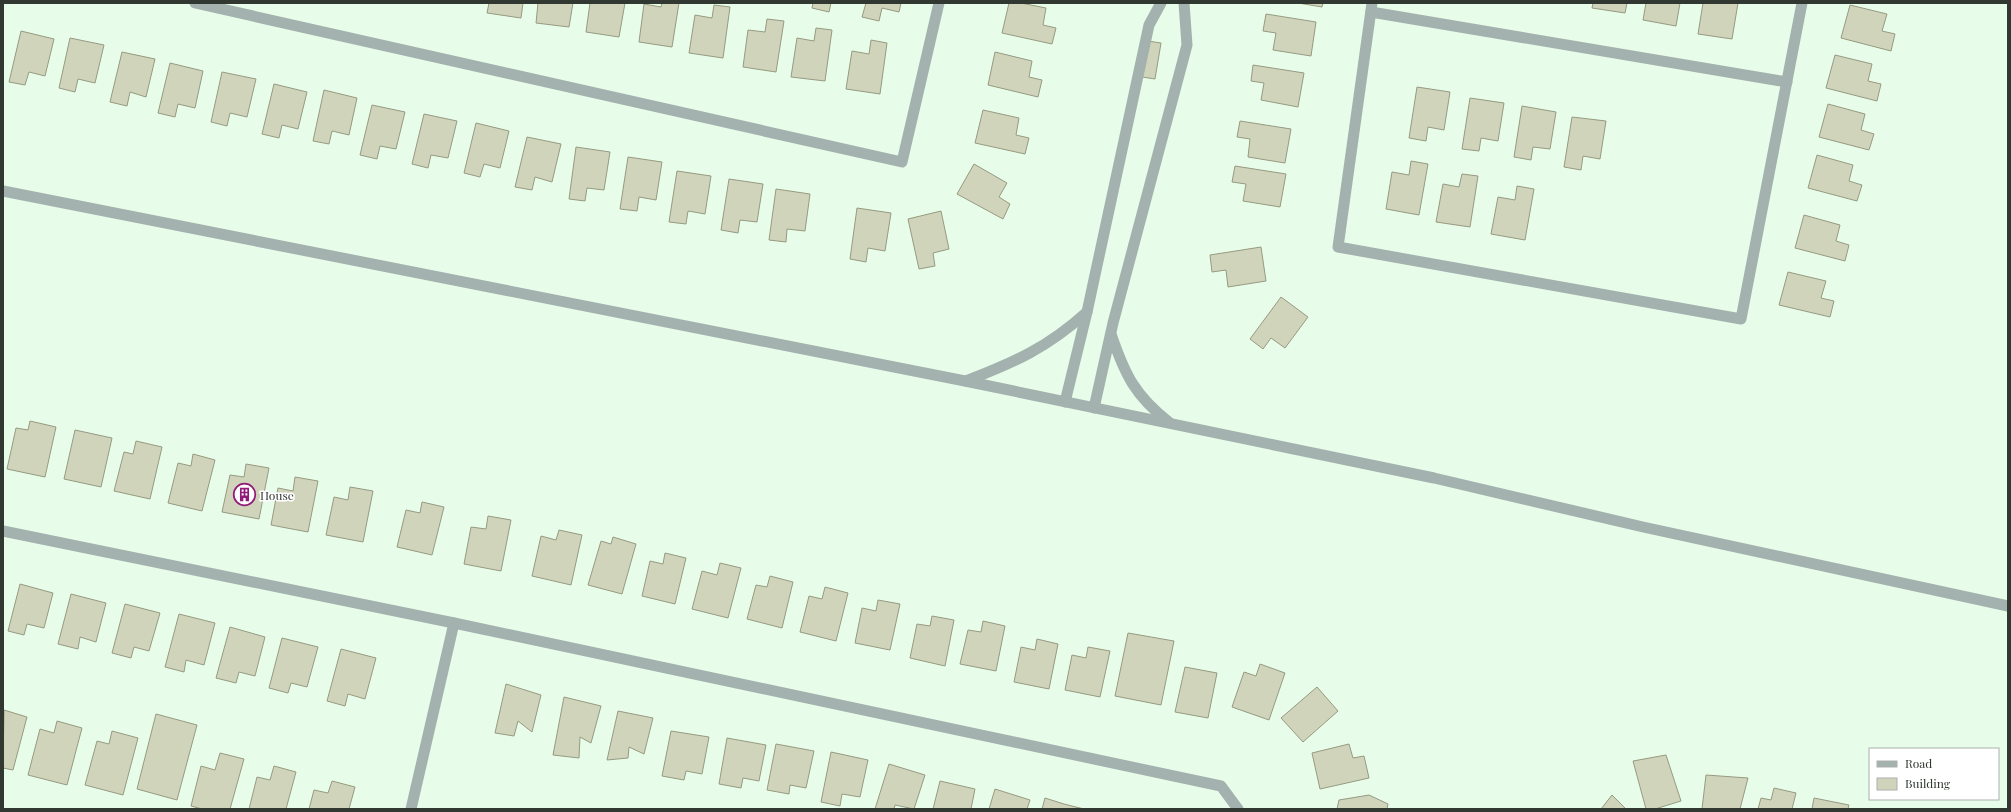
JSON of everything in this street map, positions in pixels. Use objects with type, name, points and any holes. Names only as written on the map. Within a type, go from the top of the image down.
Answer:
[{"type":"street","points":[[195,3],[902,162],[939,3]]},
{"type":"street","points":[[1065,402],[1087,312],[1149,25],[1161,3]]},
{"type":"street","points":[[1094,408],[1111,334],[1187,45],[1184,3]]},
{"type":"street","points":[[1787,82],[1372,7],[1338,247],[1741,319],[1787,82],[1802,3]]},
{"type":"street","points":[[3,191],[1065,402],[1434,478],[1643,527],[2008,606]]},
{"type":"street","points":[[965,382],[1035,352],[1065,331],[1087,312]]},
{"type":"street","points":[[1111,334],[1120,361],[1138,393],[1153,410],[1171,424]]},
{"type":"street","points":[[3,531],[454,623],[1221,786],[1238,809]]},
{"type":"street","points":[[411,809],[454,623]]},
{"type":"building","points":[[489,3],[523,3],[521,18],[487,13]]},
{"type":"building","points":[[538,3],[573,3],[569,27],[536,23]]},
{"type":"building","points":[[590,3],[625,3],[619,37],[586,32]]},
{"type":"building","points":[[662,3],[679,3],[672,47],[639,42],[644,4],[661,7]]},
{"type":"building","points":[[813,3],[831,3],[829,12],[812,8]]},
{"type":"building","points":[[866,3],[901,3],[899,12],[882,8],[879,21],[862,17]]},
{"type":"building","points":[[1009,3],[1021,3],[1046,8],[1043,25],[1056,28],[1052,44],[1002,33]]},
{"type":"building","points":[[1298,3],[1323,3],[1322,7]]},
{"type":"building","points":[[1593,3],[1627,3],[1625,13],[1592,8]]},
{"type":"building","points":[[1646,3],[1680,3],[1676,26],[1643,20]]},
{"type":"building","points":[[1703,3],[1738,3],[1732,39],[1698,34]]},
{"type":"building","points":[[714,5],[730,7],[723,58],[689,53],[695,15],[712,18]]},
{"type":"building","points":[[1850,5],[1887,14],[1882,31],[1895,34],[1891,51],[1841,38]]},
{"type":"building","points":[[1266,14],[1316,22],[1311,56],[1273,50],[1276,33],[1263,31]]},
{"type":"building","points":[[767,19],[784,21],[776,72],[743,67],[748,30],[765,32]]},
{"type":"building","points":[[816,28],[832,30],[825,81],[791,77],[797,38],[814,41]]},
{"type":"building","points":[[21,31],[54,39],[45,76],[29,72],[25,85],[9,82]]},
{"type":"building","points":[[70,38],[104,45],[95,83],[78,79],[75,92],[59,88]]},
{"type":"building","points":[[871,40],[887,43],[880,94],[846,89],[852,51],[869,54]]},
{"type":"building","points":[[1148,41],[1161,43],[1155,79],[1142,77]]},
{"type":"building","points":[[122,52],[155,59],[146,97],[130,92],[127,106],[110,102]]},
{"type":"building","points":[[995,52],[1032,61],[1029,77],[1042,80],[1038,97],[988,85]]},
{"type":"building","points":[[1835,55],[1872,64],[1868,81],[1881,84],[1877,101],[1826,88]]},
{"type":"building","points":[[170,63],[203,71],[195,108],[178,104],[175,117],[158,113]]},
{"type":"building","points":[[1253,65],[1304,73],[1298,107],[1261,100],[1264,83],[1251,81]]},
{"type":"building","points":[[222,72],[256,79],[247,117],[230,113],[227,126],[211,122]]},
{"type":"building","points":[[274,84],[307,92],[298,129],[282,125],[279,138],[262,134]]},
{"type":"building","points":[[1417,87],[1450,92],[1444,130],[1428,127],[1426,141],[1409,138]]},
{"type":"building","points":[[324,90],[357,98],[349,135],[332,131],[329,144],[313,141]]},
{"type":"building","points":[[1470,98],[1504,103],[1498,141],[1481,138],[1479,151],[1462,149]]},
{"type":"building","points":[[1828,104],[1865,114],[1861,130],[1874,134],[1869,150],[1819,137]]},
{"type":"building","points":[[372,105],[405,112],[396,149],[380,146],[377,159],[360,155]]},
{"type":"building","points":[[1522,106],[1556,112],[1550,149],[1533,147],[1531,160],[1514,157]]},
{"type":"building","points":[[983,110],[1019,118],[1016,135],[1029,138],[1025,154],[975,143]]},
{"type":"building","points":[[424,114],[457,121],[448,158],[431,155],[428,168],[412,164]]},
{"type":"building","points":[[1572,117],[1606,121],[1600,159],[1583,156],[1581,170],[1564,167]]},
{"type":"building","points":[[1240,121],[1291,129],[1285,163],[1248,157],[1250,139],[1237,137]]},
{"type":"building","points":[[476,123],[509,131],[500,168],[484,164],[480,177],[464,173]]},
{"type":"building","points":[[527,137],[561,144],[552,182],[535,177],[532,190],[515,187]]},
{"type":"building","points":[[576,147],[610,152],[604,190],[587,188],[585,201],[569,199]]},
{"type":"building","points":[[1817,155],[1853,165],[1849,181],[1862,185],[1857,201],[1808,188]]},
{"type":"building","points":[[628,157],[662,162],[656,200],[639,197],[637,211],[620,209]]},
{"type":"building","points":[[1411,161],[1428,164],[1419,215],[1386,209],[1392,172],[1409,175]]},
{"type":"building","points":[[974,164],[1007,183],[999,197],[1010,204],[1003,219],[957,194]]},
{"type":"building","points":[[1235,166],[1286,174],[1280,207],[1243,201],[1246,184],[1232,182]]},
{"type":"building","points":[[677,171],[711,176],[705,214],[688,211],[686,224],[669,222]]},
{"type":"building","points":[[1462,174],[1478,176],[1470,227],[1436,222],[1443,184],[1459,187]]},
{"type":"building","points":[[729,179],[763,184],[757,222],[740,220],[738,233],[721,230]]},
{"type":"building","points":[[1517,186],[1534,189],[1525,240],[1491,234],[1498,197],[1515,200]]},
{"type":"building","points":[[776,189],[810,194],[805,231],[787,229],[786,242],[769,240]]},
{"type":"building","points":[[857,208],[891,213],[885,251],[868,248],[866,262],[850,259]]},
{"type":"building","points":[[941,211],[949,249],[933,253],[935,266],[919,269],[908,219]]},
{"type":"building","points":[[1804,215],[1840,225],[1836,241],[1849,245],[1845,261],[1795,248]]},
{"type":"building","points":[[1261,247],[1266,281],[1228,287],[1226,270],[1212,272],[1210,255]]},
{"type":"building","points":[[1788,272],[1826,281],[1821,298],[1834,301],[1830,317],[1779,305]]},
{"type":"building","points":[[1281,297],[1308,317],[1285,348],[1271,338],[1263,349],[1250,339]]},
{"type":"building","points":[[30,421],[56,427],[45,477],[7,469],[16,428],[28,430]]},
{"type":"building","points":[[75,430],[112,438],[101,487],[64,479]]},
{"type":"building","points":[[136,441],[162,447],[150,499],[114,491],[124,452],[133,454]]},
{"type":"building","points":[[193,454],[215,460],[202,511],[168,503],[178,463],[191,466]]},
{"type":"building","name":"House","points":[[246,464],[269,468],[259,519],[222,512],[230,475],[244,477]]},
{"type":"building","points":[[295,477],[318,481],[308,532],[271,525],[278,488],[293,491]]},
{"type":"building","points":[[350,487],[373,491],[363,542],[326,535],[334,497],[348,500]]},
{"type":"building","points":[[422,502],[444,507],[432,555],[397,547],[406,510],[420,513]]},
{"type":"building","points":[[488,516],[511,520],[501,571],[464,564],[471,527],[486,529]]},
{"type":"building","points":[[559,530],[582,535],[571,585],[532,576],[541,536],[556,540]]},
{"type":"building","points":[[613,537],[636,544],[622,594],[588,585],[601,541],[611,544]]},
{"type":"building","points":[[665,553],[686,558],[675,604],[642,596],[650,561],[663,564]]},
{"type":"building","points":[[720,563],[741,568],[728,618],[692,609],[702,571],[717,575]]},
{"type":"building","points":[[770,576],[793,582],[782,628],[747,619],[756,585],[767,587]]},
{"type":"building","points":[[20,584],[53,593],[44,628],[27,624],[24,635],[8,631]]},
{"type":"building","points":[[825,587],[848,593],[836,641],[800,632],[809,596],[822,599]]},
{"type":"building","points":[[71,594],[106,603],[96,642],[80,637],[78,649],[58,644]]},
{"type":"building","points":[[878,600],[900,604],[890,650],[855,643],[862,608],[876,611]]},
{"type":"building","points":[[125,604],[160,613],[149,651],[134,647],[131,658],[112,653]]},
{"type":"building","points":[[179,614],[215,623],[204,665],[186,660],[184,672],[165,667]]},
{"type":"building","points":[[932,616],[954,620],[945,666],[910,658],[917,624],[930,626]]},
{"type":"building","points":[[983,621],[1005,626],[996,671],[960,664],[968,630],[981,632]]},
{"type":"building","points":[[230,627],[265,637],[255,676],[239,672],[236,683],[216,678]]},
{"type":"building","points":[[1128,633],[1174,641],[1161,705],[1115,696]]},
{"type":"building","points":[[282,638],[318,647],[307,687],[291,683],[288,693],[269,688]]},
{"type":"building","points":[[1037,639],[1058,644],[1049,689],[1014,682],[1021,647],[1035,650]]},
{"type":"building","points":[[1088,647],[1110,651],[1100,697],[1065,690],[1072,655],[1086,658]]},
{"type":"building","points":[[341,649],[376,658],[365,699],[348,694],[345,706],[327,701]]},
{"type":"building","points":[[1260,664],[1285,673],[1269,720],[1232,707],[1244,672],[1256,676]]},
{"type":"building","points":[[1185,667],[1217,673],[1208,718],[1175,712]]},
{"type":"building","points":[[506,684],[541,695],[532,732],[518,721],[514,736],[495,733]]},
{"type":"building","points":[[1317,687],[1338,711],[1303,742],[1281,718]]},
{"type":"building","points":[[564,697],[601,706],[591,743],[580,737],[579,758],[553,755]]},
{"type":"building","points":[[4,710],[27,717],[13,770],[3,768]]},
{"type":"building","points":[[618,711],[653,718],[644,754],[629,747],[628,758],[607,760]]},
{"type":"building","points":[[156,714],[197,725],[177,800],[137,789]]},
{"type":"building","points":[[57,721],[82,728],[67,785],[28,775],[40,729],[54,733]]},
{"type":"building","points":[[112,731],[138,738],[123,795],[85,785],[97,741],[109,744]]},
{"type":"building","points":[[671,731],[709,737],[702,774],[686,771],[684,780],[662,776]]},
{"type":"building","points":[[727,738],[766,745],[759,781],[743,778],[741,788],[719,784]]},
{"type":"building","points":[[776,744],[814,751],[806,788],[790,785],[789,794],[767,790]]},
{"type":"building","points":[[1349,744],[1353,758],[1364,756],[1369,778],[1320,789],[1312,753]]},
{"type":"building","points":[[831,752],[868,760],[860,797],[842,794],[840,806],[821,802]]},
{"type":"building","points":[[220,753],[244,759],[230,809],[202,809],[191,806],[201,766],[215,770]]},
{"type":"building","points":[[1666,755],[1681,801],[1655,809],[1646,809],[1633,761]]},
{"type":"building","points":[[889,764],[925,775],[914,809],[895,805],[894,809],[875,809]]},
{"type":"building","points":[[274,766],[296,772],[286,809],[249,809],[257,777],[270,780]]},
{"type":"building","points":[[1706,775],[1748,778],[1740,809],[1702,809]]},
{"type":"building","points":[[332,781],[355,787],[349,809],[309,809],[314,790],[328,793]]},
{"type":"building","points":[[940,781],[975,789],[971,809],[933,809]]},
{"type":"building","points":[[1774,788],[1796,793],[1792,809],[1758,809],[1761,798],[1771,800]]},
{"type":"building","points":[[995,789],[1030,800],[1027,809],[989,809]]},
{"type":"building","points":[[1369,795],[1388,804],[1387,809],[1337,809],[1339,800]]},
{"type":"building","points":[[1612,795],[1626,809],[1601,809]]},
{"type":"building","points":[[1045,798],[1064,804],[1084,809],[1042,809]]},
{"type":"building","points":[[1814,798],[1849,805],[1848,809],[1812,809]]},
{"type":"place","name":"House","points":[[245,495]]}]
